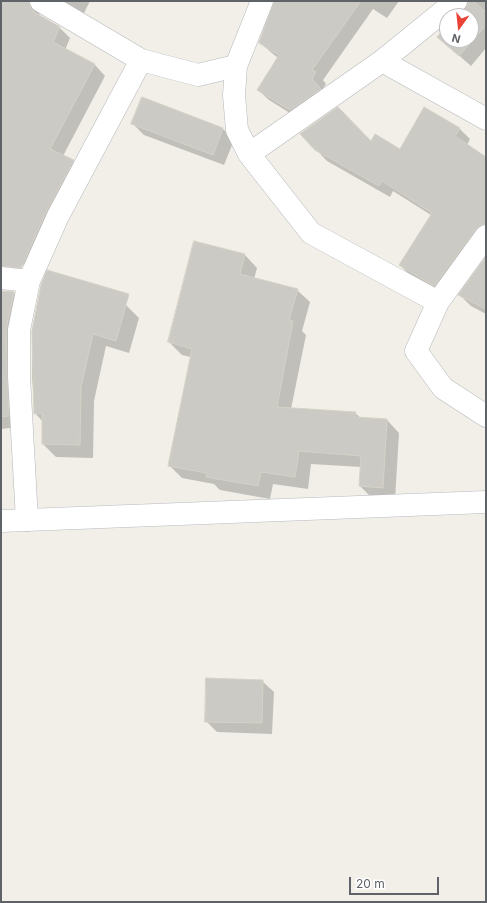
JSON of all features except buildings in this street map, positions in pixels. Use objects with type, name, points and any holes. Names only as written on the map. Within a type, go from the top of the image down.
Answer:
[{"type":"street","points":[[41,1],[141,60],[198,75],[236,66]]},
{"type":"street","points":[[262,1],[236,66],[234,95],[237,130],[249,154],[311,234],[438,302]]},
{"type":"street","points":[[249,154],[382,61],[456,1]]},
{"type":"street","points":[[27,520],[19,377],[19,338],[28,281],[58,216],[141,60]]},
{"type":"street","points":[[382,61],[486,119]]},
{"type":"street","points":[[486,236],[438,302],[416,351],[443,388],[486,416]]},
{"type":"street","points":[[1,278],[28,281]]},
{"type":"street","points":[[1,522],[486,502]]}]
